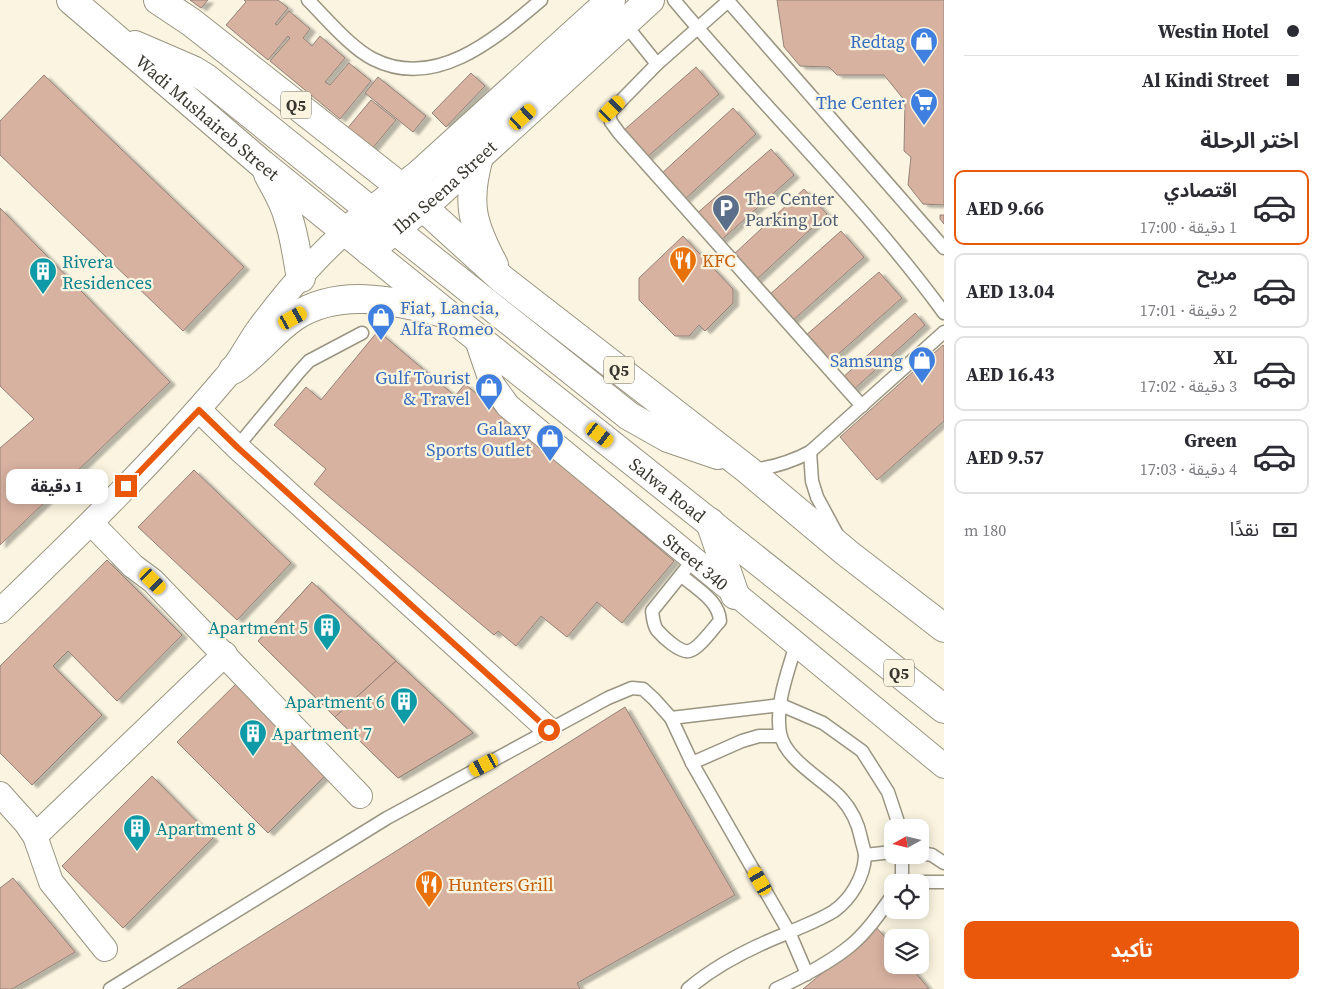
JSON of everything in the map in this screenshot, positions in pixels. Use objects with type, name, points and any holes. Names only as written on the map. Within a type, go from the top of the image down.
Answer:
[{"type":"main road","name":"Wadi Mushaireb Street","points":[[71,0],[262,164],[346,232]]},
{"type":"main road","name":"Q5","points":[[158,0],[191,22],[402,188],[502,279],[742,465],[847,553],[944,628]]},
{"type":"main road","points":[[168,0],[191,22]]},
{"type":"main road","name":"Ibn Seena Street","points":[[346,232],[418,175],[611,0]]},
{"type":"main road","name":"Ibn Seena Street","points":[[369,251],[480,157],[650,0]]},
{"type":"main road","points":[[111,34],[174,61],[206,78],[371,212],[392,214],[422,207]]},
{"type":"main road","points":[[480,157],[474,175],[473,213],[481,241],[502,279]]},
{"type":"main road","points":[[262,164],[288,215],[295,241],[301,278]]},
{"type":"main road","points":[[346,232],[370,226],[387,226],[395,230],[629,416],[668,438],[742,465]]},
{"type":"main road","name":"Salwa Road","points":[[346,232],[944,709]]},
{"type":"main road","points":[[233,370],[246,361],[293,318],[315,306],[346,300],[378,300],[393,301],[446,313]]},
{"type":"main road","points":[[710,522],[735,595]]},
{"type":"street","points":[[0,610],[96,517],[199,410],[233,370],[261,326],[326,248],[346,232]]},
{"type":"street","name":"Street 340","points":[[476,337],[492,384],[508,406],[687,568],[735,595],[944,766]]},
{"type":"street","points":[[199,410],[237,447],[549,730]]},
{"type":"street","points":[[96,517],[134,545],[145,562],[153,581],[360,796]]},
{"type":"street","points":[[35,836],[225,654]]},
{"type":"street","points":[[0,794],[35,836],[51,882],[105,949]]},
{"type":"lane","points":[[308,0],[359,50],[372,59],[387,65],[418,69],[434,67],[478,49],[499,36],[542,0]]},
{"type":"lane","points":[[674,0],[854,203],[927,290],[944,314]]},
{"type":"lane","points":[[862,406],[619,133],[609,113],[657,64],[729,2],[944,248]]},
{"type":"lane","points":[[625,24],[657,64]]},
{"type":"lane","points":[[742,465],[766,468],[784,464],[810,452],[944,332]]},
{"type":"lane","points":[[237,447],[309,361],[362,333]]},
{"type":"lane","points":[[810,452],[812,481],[817,496],[847,553]]},
{"type":"lane","points":[[687,568],[713,602],[719,612],[720,621],[697,646],[689,651],[679,650],[657,630],[652,611],[687,568]]},
{"type":"lane","points":[[688,989],[703,976],[734,958],[812,923],[835,910],[845,901],[862,873],[865,855],[853,814],[841,798],[792,756],[780,736],[779,720],[781,705],[796,644]]},
{"type":"lane","points":[[110,989],[387,818],[608,698],[632,688],[643,689],[671,718],[692,763],[789,932],[807,974]]},
{"type":"lane","points":[[671,718],[781,705],[823,723],[862,751],[888,792],[897,819]]},
{"type":"lane","points":[[692,763],[742,741],[759,736],[780,736]]},
{"type":"lane","points":[[865,855],[884,853]]},
{"type":"lane","points":[[929,854],[944,863]]},
{"type":"lane","points":[[929,882],[944,882]]},
{"type":"lane","points":[[776,989],[807,974],[850,945],[884,908]]},
{"type":"building","points":[[190,0],[208,0],[201,8]]},
{"type":"building","points":[[244,0],[278,0],[288,8],[275,24],[277,25],[289,11],[310,29],[303,38],[312,46],[320,36],[345,58],[325,82],[330,85],[349,63],[371,81],[340,119],[270,61],[290,38],[288,36],[268,60],[226,25],[246,2]]},
{"type":"building","name":"The Center","points":[[777,0],[944,0],[944,205],[923,204],[908,185],[911,157],[904,151],[905,101],[884,75],[837,75],[829,67],[800,66],[784,47]]},
{"type":"building","points":[[696,67],[719,94],[646,158],[623,131]]},
{"type":"building","points":[[471,73],[485,86],[446,127],[432,113]]},
{"type":"building","points":[[44,75],[244,267],[183,331],[0,155],[0,121]]},
{"type":"building","points":[[378,77],[426,116],[413,132],[365,93]]},
{"type":"building","points":[[371,100],[396,120],[371,150],[346,130]]},
{"type":"building","points":[[733,108],[756,134],[684,200],[661,174]]},
{"type":"building","points":[[771,149],[794,175],[719,242],[695,215]]},
{"type":"building","points":[[804,189],[827,214],[755,281],[732,256]]},
{"type":"building","name":"Rivera Residences","points":[[0,208],[170,382],[0,545],[0,448],[34,419],[0,386]]},
{"type":"building","points":[[940,215],[944,215],[944,224],[940,219]]},
{"type":"building","points":[[841,231],[864,257],[791,322],[768,296]]},
{"type":"building","name":"KFC","points":[[683,236],[733,289],[733,303],[705,331],[699,325],[689,336],[675,336],[639,300],[639,278]]},
{"type":"building","points":[[879,272],[902,298],[828,363],[805,336]]},
{"type":"building","points":[[915,313],[925,325],[853,390],[842,378]]},
{"type":"building","points":[[378,331],[455,396],[465,384],[674,561],[622,623],[597,602],[567,637],[541,616],[516,646],[498,631],[494,635],[314,484],[326,469],[274,425],[306,387],[321,400]]},
{"type":"building","name":"Samsung","points":[[943,345],[944,421],[877,480],[840,437]]},
{"type":"building","points":[[194,470],[291,563],[237,620],[138,527]]},
{"type":"building","points":[[107,560],[182,635],[117,701],[68,651],[53,666],[102,715],[32,785],[0,753],[0,666]]},
{"type":"building","points":[[312,582],[473,733],[398,778],[258,641]]},
{"type":"building","name":"Apartment 5","points":[[312,582],[396,661],[335,717],[258,641]]},
{"type":"building","name":"Apartment 6","points":[[396,661],[473,733],[398,778],[335,717]]},
{"type":"building","name":"Apartment 7","points":[[239,681],[329,772],[268,833],[177,742]]},
{"type":"building","points":[[625,707],[735,895],[577,983],[580,989],[177,989]]},
{"type":"building","name":"Apartment 8","points":[[152,776],[213,838],[123,928],[62,866]]},
{"type":"building","points":[[13,878],[75,952],[12,989],[0,989],[0,888]]},
{"type":"building","points":[[877,928],[884,936],[884,974],[916,974],[929,989],[803,989]]},
{"type":"place","name":"Redtag","points":[[924,65]]},
{"type":"place","name":"The Center","points":[[924,126]]},
{"type":"place","name":"The Center Parking Lot","points":[[726,232]]},
{"type":"place","name":"KFC","points":[[683,284]]},
{"type":"place","name":"Rivera Residences","points":[[43,295]]},
{"type":"place","name":"Fiat, Lancia, Alfa Romeo","points":[[381,341]]},
{"type":"place","name":"Samsung","points":[[922,384]]},
{"type":"place","name":"Gulf Tourist & Travel","points":[[489,411]]},
{"type":"place","name":"Galaxy Sports Outlet","points":[[550,462]]},
{"type":"place","name":"Apartment 5","points":[[327,651]]},
{"type":"place","name":"Apartment 6","points":[[404,725]]},
{"type":"place","name":"Apartment 7","points":[[253,757]]},
{"type":"place","name":"Apartment 8","points":[[137,852]]},
{"type":"place","name":"Hunters Grill","points":[[429,908]]},
{"type":"route","points":[[126,486],[199,410],[218,430],[549,730]]}]
